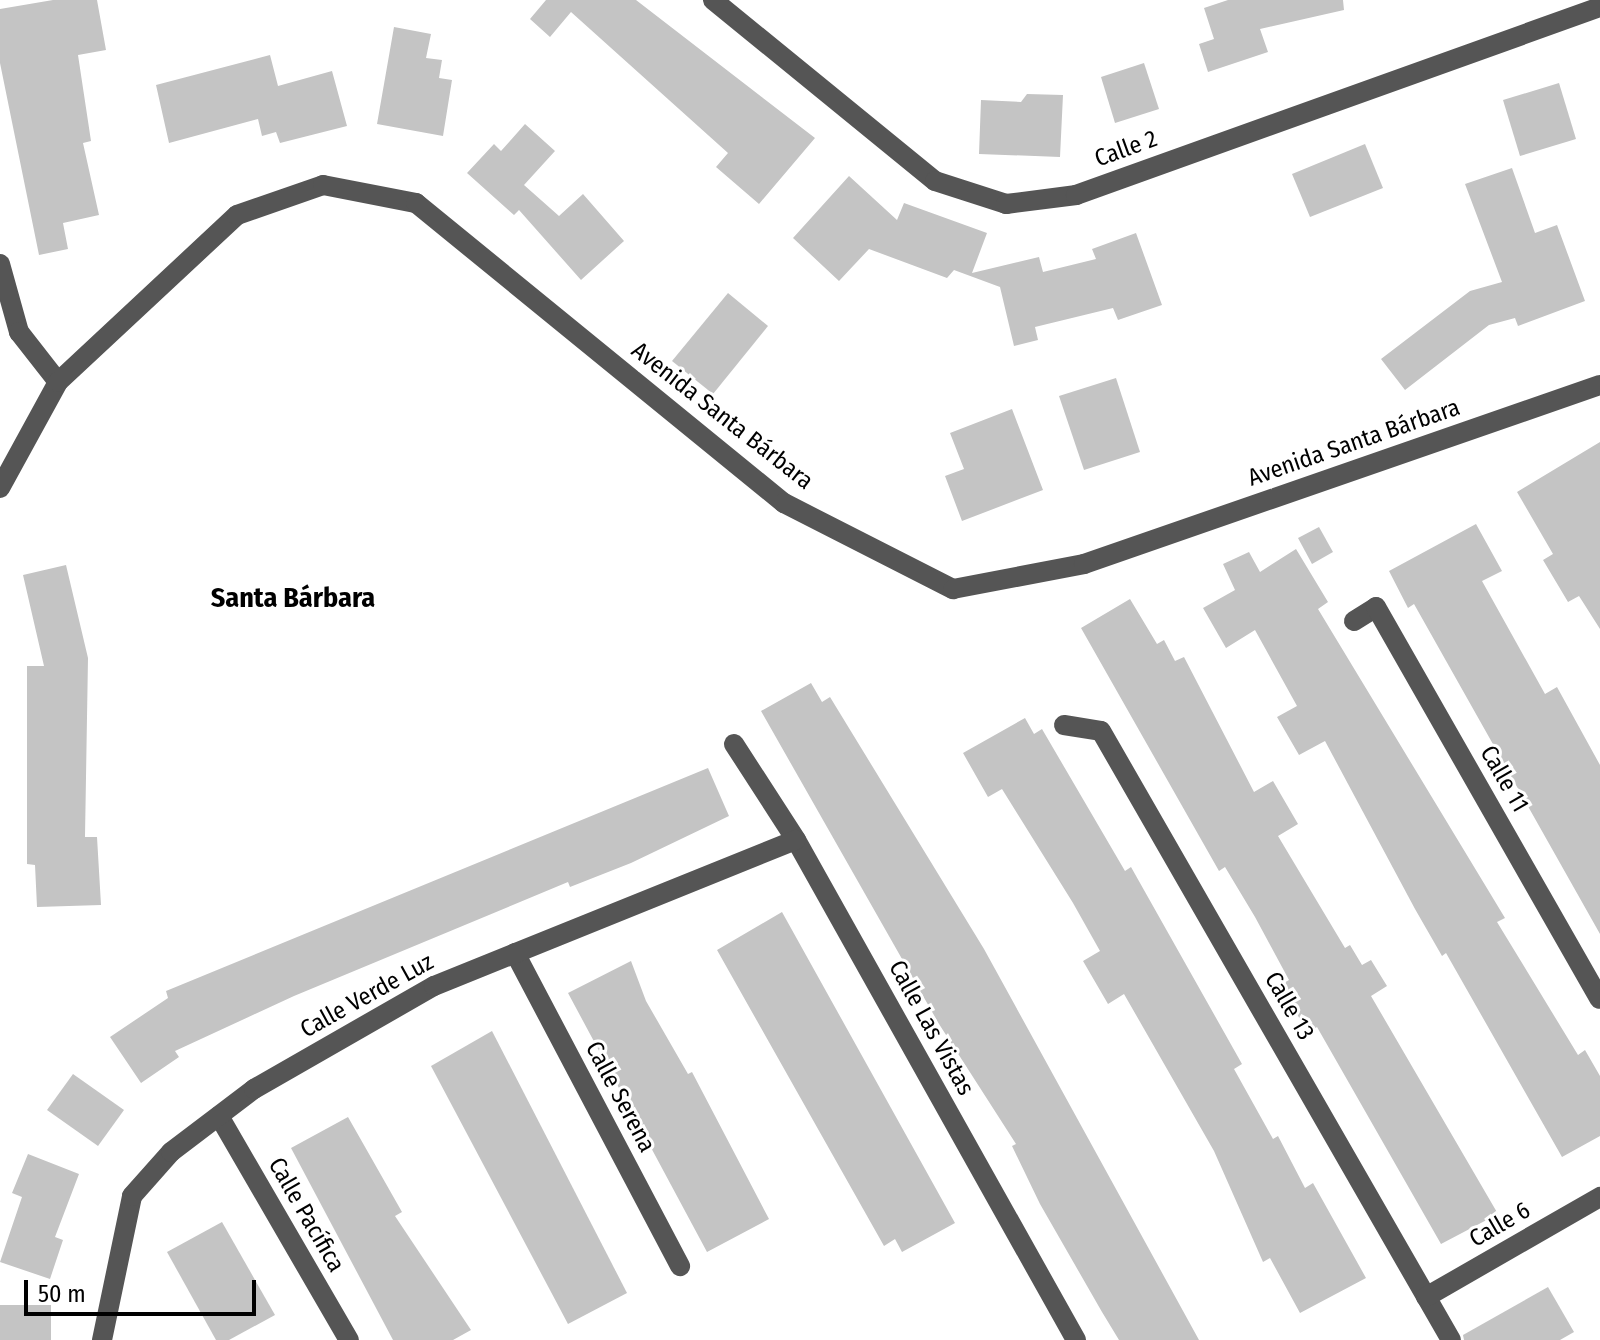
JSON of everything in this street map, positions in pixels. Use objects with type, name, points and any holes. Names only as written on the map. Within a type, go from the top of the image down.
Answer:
[{"type":"street","name":"Calle 2","points":[[713,0],[935,181],[1006,204],[1076,195],[1600,7]]},
{"type":"street","points":[[1597,0],[1600,7]]},
{"type":"street","name":"Avenida Santa Bárbara","points":[[0,488],[58,382],[237,215],[323,185],[416,203],[784,503],[953,589],[1084,564],[1600,385]]},
{"type":"street","points":[[0,264],[19,332],[58,382]]},
{"type":"street","name":"Calle 11","points":[[1354,621],[1376,607],[1600,999]]},
{"type":"street","name":"Calle 13","points":[[1064,725],[1101,731],[1451,1340]]},
{"type":"street","name":"Calle Las Vistas","points":[[734,744],[796,840],[1076,1340]]},
{"type":"street","name":"Calle Verde Luz","points":[[102,1340],[132,1196],[171,1152],[219,1116],[434,986],[796,840]]},
{"type":"street","name":"Calle Serena","points":[[515,953],[680,1266]]},
{"type":"street","name":"Calle Pacífica","points":[[219,1116],[349,1340]]},
{"type":"street","name":"Calle 6","points":[[1426,1297],[1600,1197]]},
{"type":"building","points":[[53,0],[97,0],[106,50],[78,55],[91,141],[83,143],[99,215],[63,223],[68,249],[39,255],[0,63],[0,9]]},
{"type":"building","points":[[546,0],[636,0],[815,138],[759,204],[716,167],[728,153],[571,12],[550,37],[530,19]]},
{"type":"building","points":[[1228,0],[1343,0],[1344,10],[1260,29],[1268,52],[1208,72],[1199,44],[1214,39],[1204,8]]},
{"type":"building","points":[[394,27],[431,34],[426,58],[442,60],[439,78],[452,80],[443,136],[377,124]]},
{"type":"building","points":[[270,55],[278,86],[332,71],[347,126],[280,143],[276,132],[262,136],[258,119],[169,143],[156,85]]},
{"type":"building","points":[[1144,63],[1159,109],[1115,123],[1101,77]]},
{"type":"building","points":[[1559,83],[1576,139],[1520,156],[1503,100]]},
{"type":"building","points":[[1027,94],[1063,95],[1060,157],[979,154],[981,100],[1021,102]]},
{"type":"building","points":[[525,124],[555,151],[524,185],[559,216],[583,194],[624,241],[581,280],[519,210],[514,215],[467,173],[494,144],[501,151]]},
{"type":"building","points":[[1365,144],[1383,188],[1310,217],[1292,174]]},
{"type":"building","points":[[1512,168],[1535,233],[1557,225],[1585,301],[1518,326],[1515,318],[1489,325],[1405,390],[1381,359],[1470,291],[1502,282],[1465,184]]},
{"type":"building","points":[[849,176],[897,220],[904,203],[987,233],[972,273],[1039,257],[1043,272],[1096,259],[1092,249],[1136,233],[1162,305],[1118,320],[1113,308],[1035,327],[1038,340],[1014,346],[1000,287],[954,270],[947,278],[869,249],[839,281],[793,238]]},
{"type":"building","points":[[728,293],[768,326],[713,394],[672,361]]},
{"type":"building","points":[[1116,378],[1140,452],[1084,470],[1059,396]]},
{"type":"building","points":[[1012,409],[1043,490],[962,521],[945,476],[964,469],[950,433]]},
{"type":"building","points":[[1600,442],[1600,629],[1579,596],[1568,602],[1543,560],[1553,554],[1517,492]]},
{"type":"building","points":[[1476,524],[1502,571],[1482,581],[1545,694],[1557,687],[1600,765],[1600,934],[1414,604],[1408,608],[1389,571]]},
{"type":"building","points":[[1319,527],[1333,552],[1312,564],[1298,538]]},
{"type":"building","points":[[1296,549],[1328,602],[1318,609],[1505,918],[1497,922],[1578,1055],[1585,1050],[1600,1076],[1600,1136],[1562,1157],[1446,953],[1442,956],[1415,909],[1325,741],[1299,755],[1277,717],[1297,706],[1255,630],[1226,648],[1203,608],[1235,590],[1223,564],[1249,552],[1260,572]]},
{"type":"building","points":[[66,565],[88,658],[85,837],[97,837],[101,905],[37,907],[35,865],[27,864],[27,666],[44,666],[23,575]]},
{"type":"building","points":[[1130,599],[1157,644],[1164,640],[1175,661],[1184,657],[1254,792],[1273,781],[1298,824],[1278,836],[1345,948],[1350,945],[1362,965],[1371,960],[1387,986],[1371,996],[1498,1214],[1441,1244],[1317,1027],[1308,1033],[1280,985],[1289,980],[1255,917],[1225,867],[1219,871],[1081,628]]},
{"type":"building","points":[[811,683],[822,702],[830,697],[984,949],[1199,1340],[1119,1340],[1102,1312],[1040,1204],[1012,1146],[1016,1144],[939,1024],[761,711]]},
{"type":"building","points":[[1025,718],[1034,734],[1042,729],[1125,871],[1131,867],[1242,1064],[1234,1069],[1273,1139],[1278,1136],[1305,1188],[1313,1183],[1366,1278],[1300,1313],[1270,1258],[1263,1262],[1214,1151],[1124,994],[1108,1004],[1083,961],[1100,951],[1073,903],[1002,789],[988,797],[963,753]]},
{"type":"building","points":[[708,768],[729,816],[631,863],[570,887],[568,882],[294,996],[175,1051],[179,1057],[141,1083],[110,1037],[168,998],[166,991]]},
{"type":"building","points":[[782,912],[955,1223],[902,1252],[895,1239],[884,1246],[717,950]]},
{"type":"building","points":[[631,961],[646,1001],[688,1074],[692,1072],[769,1219],[707,1252],[568,993]]},
{"type":"building","points":[[492,1031],[627,1293],[568,1324],[431,1066]]},
{"type":"building","points":[[73,1074],[124,1110],[98,1146],[47,1110]]},
{"type":"building","points":[[348,1117],[402,1212],[395,1216],[471,1330],[453,1340],[393,1340],[291,1148]]},
{"type":"building","points":[[28,1154],[79,1174],[55,1237],[63,1240],[50,1279],[0,1262],[22,1197],[12,1193]]},
{"type":"building","points":[[222,1222],[275,1315],[229,1340],[216,1340],[167,1252]]},
{"type":"building","points":[[1548,1287],[1574,1332],[1560,1340],[1464,1340],[1463,1335]]},
{"type":"building","points":[[0,1305],[51,1305],[51,1340],[0,1340]]},
{"type":"district","name":"Santa Bárbara","points":[[293,598]]}]
